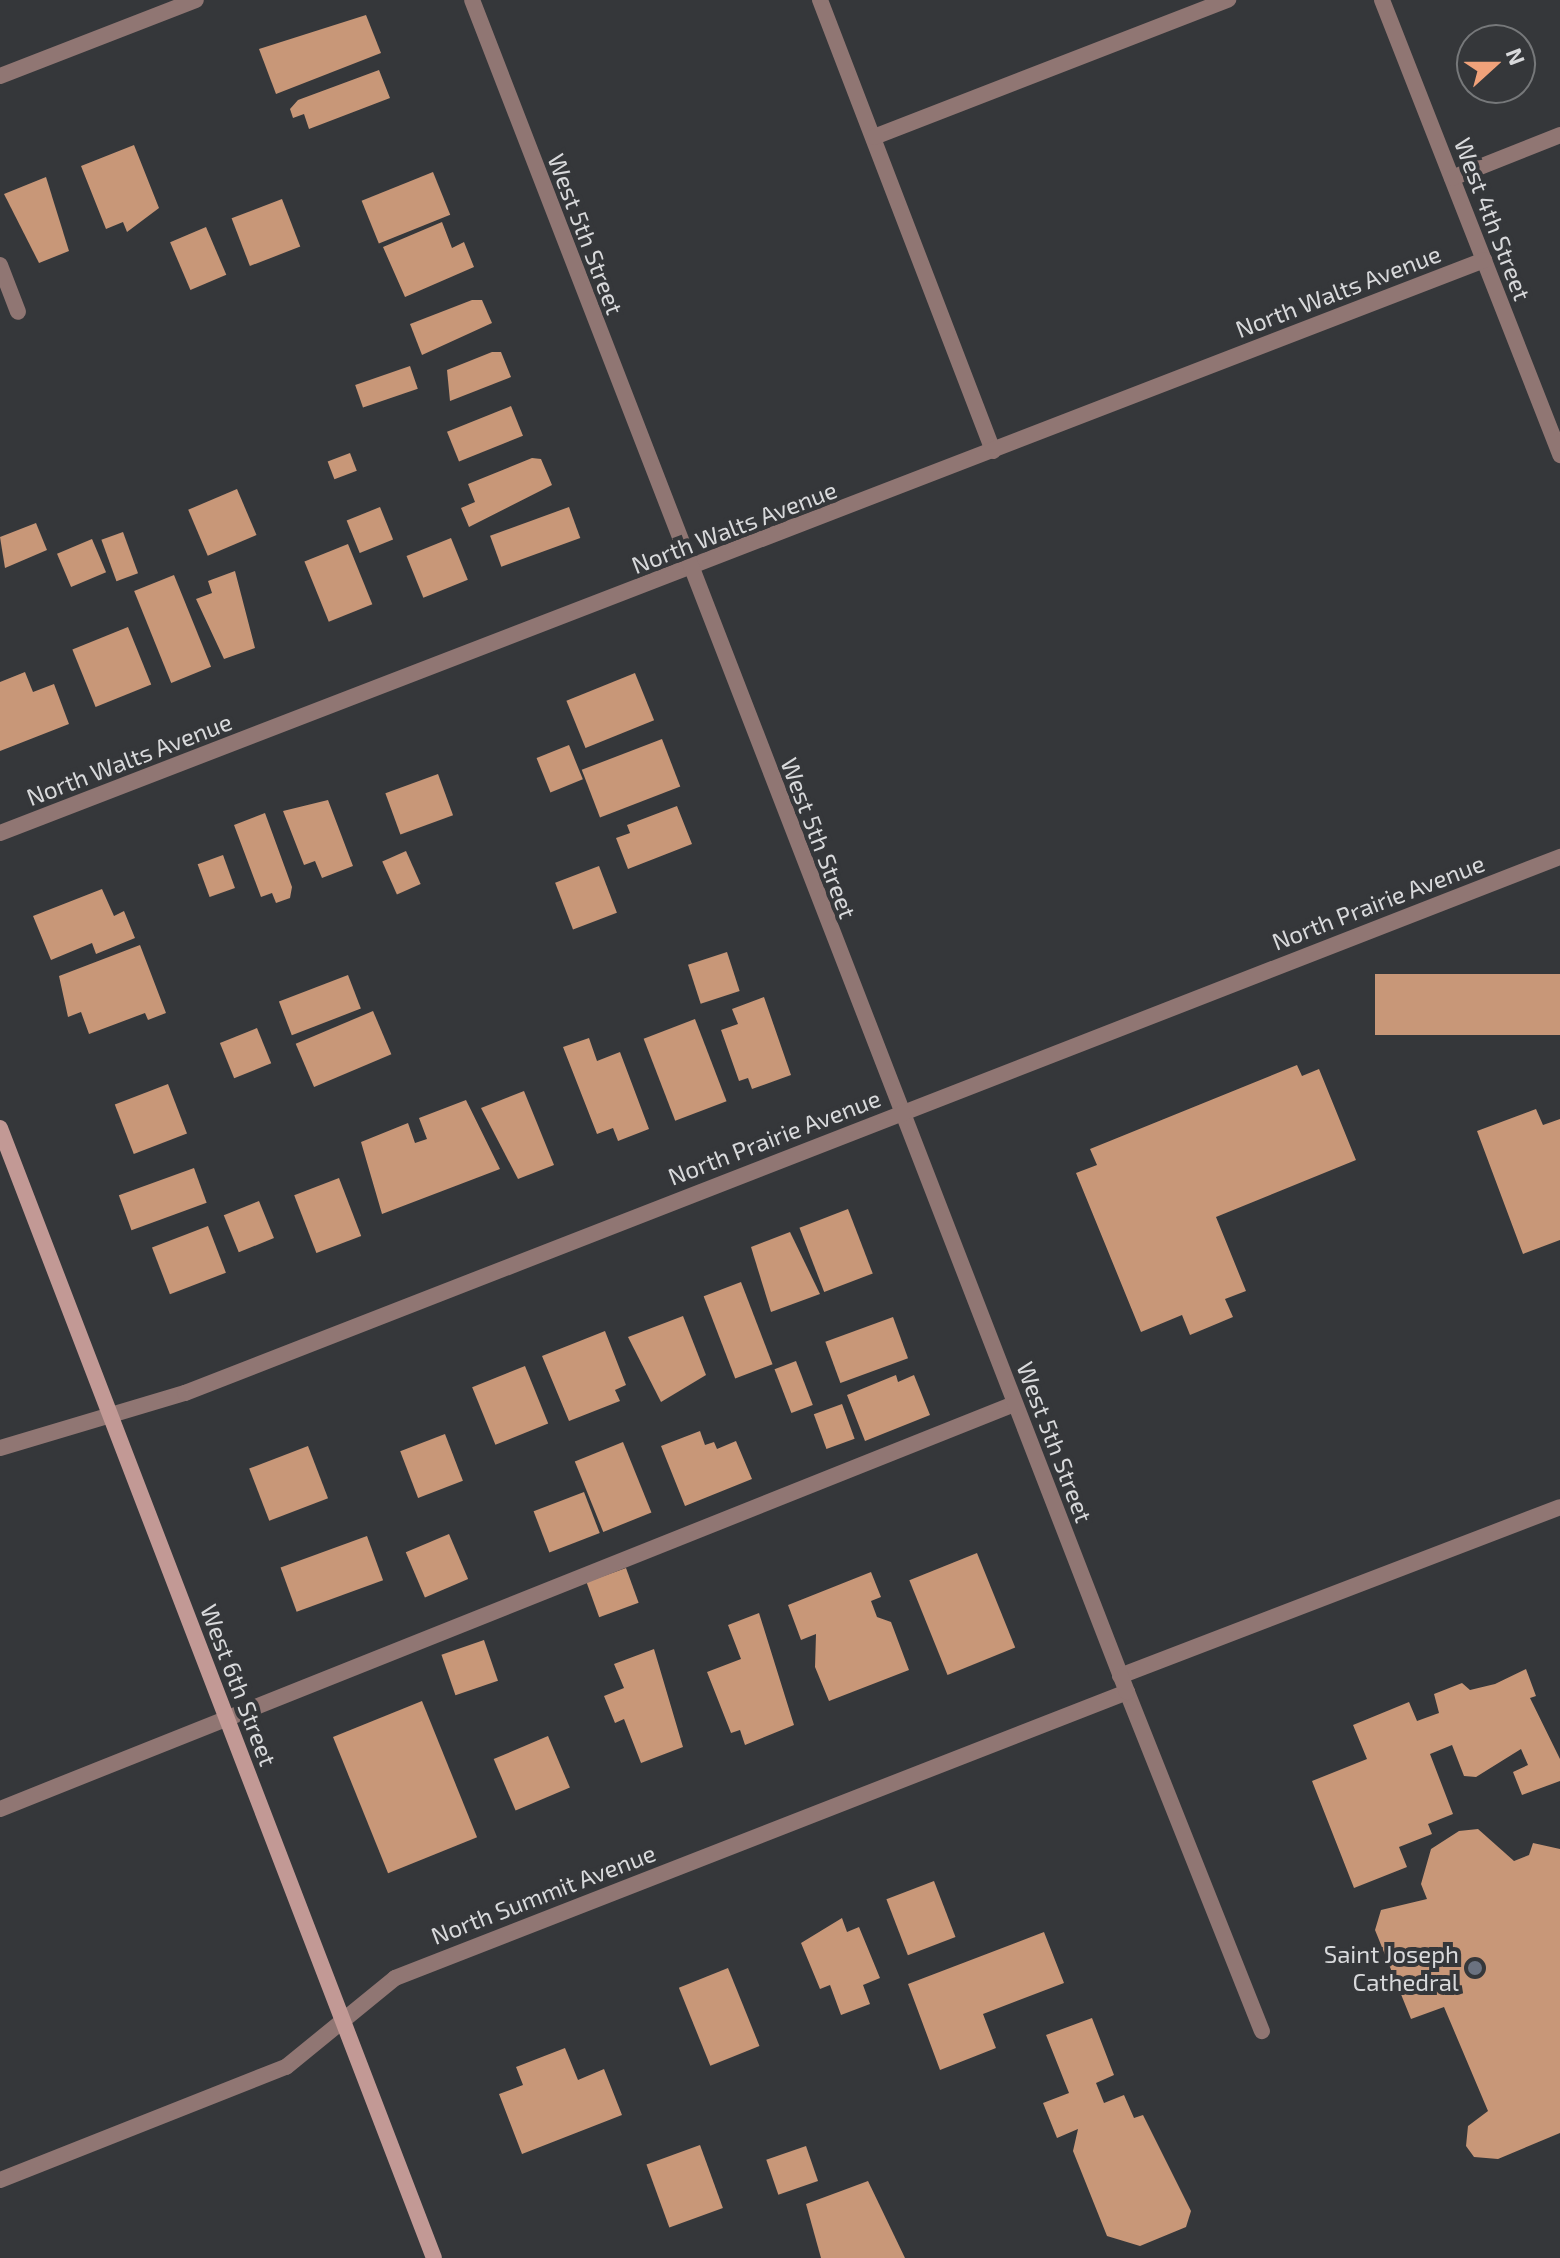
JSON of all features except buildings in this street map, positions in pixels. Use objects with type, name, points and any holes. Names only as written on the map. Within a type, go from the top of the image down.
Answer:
[{"type":"main road","name":"West 6th Street","points":[[0,1128],[434,2258]]},
{"type":"street","points":[[0,76],[196,0]]},
{"type":"street","name":"West 5th Street","points":[[472,0],[688,570],[1123,1684],[1262,2031]]},
{"type":"street","points":[[820,0],[993,451]]},
{"type":"street","points":[[874,137],[1228,0]]},
{"type":"street","name":"West 4th Street","points":[[1382,0],[1560,455]]},
{"type":"street","points":[[1452,178],[1560,135]]},
{"type":"street","name":"North Walts Avenue","points":[[0,833],[688,570],[1484,260]]},
{"type":"street","points":[[0,265],[18,312]]},
{"type":"street","name":"North Prairie Avenue","points":[[0,1448],[185,1393],[1560,857]]},
{"type":"street","points":[[0,1809],[1014,1404]]},
{"type":"street","name":"North Summit Avenue","points":[[0,2180],[286,2067],[395,1978],[1560,1507]]},
{"type":"place","name":"Saint Joseph Cathedral","points":[[1475,1968]]}]
